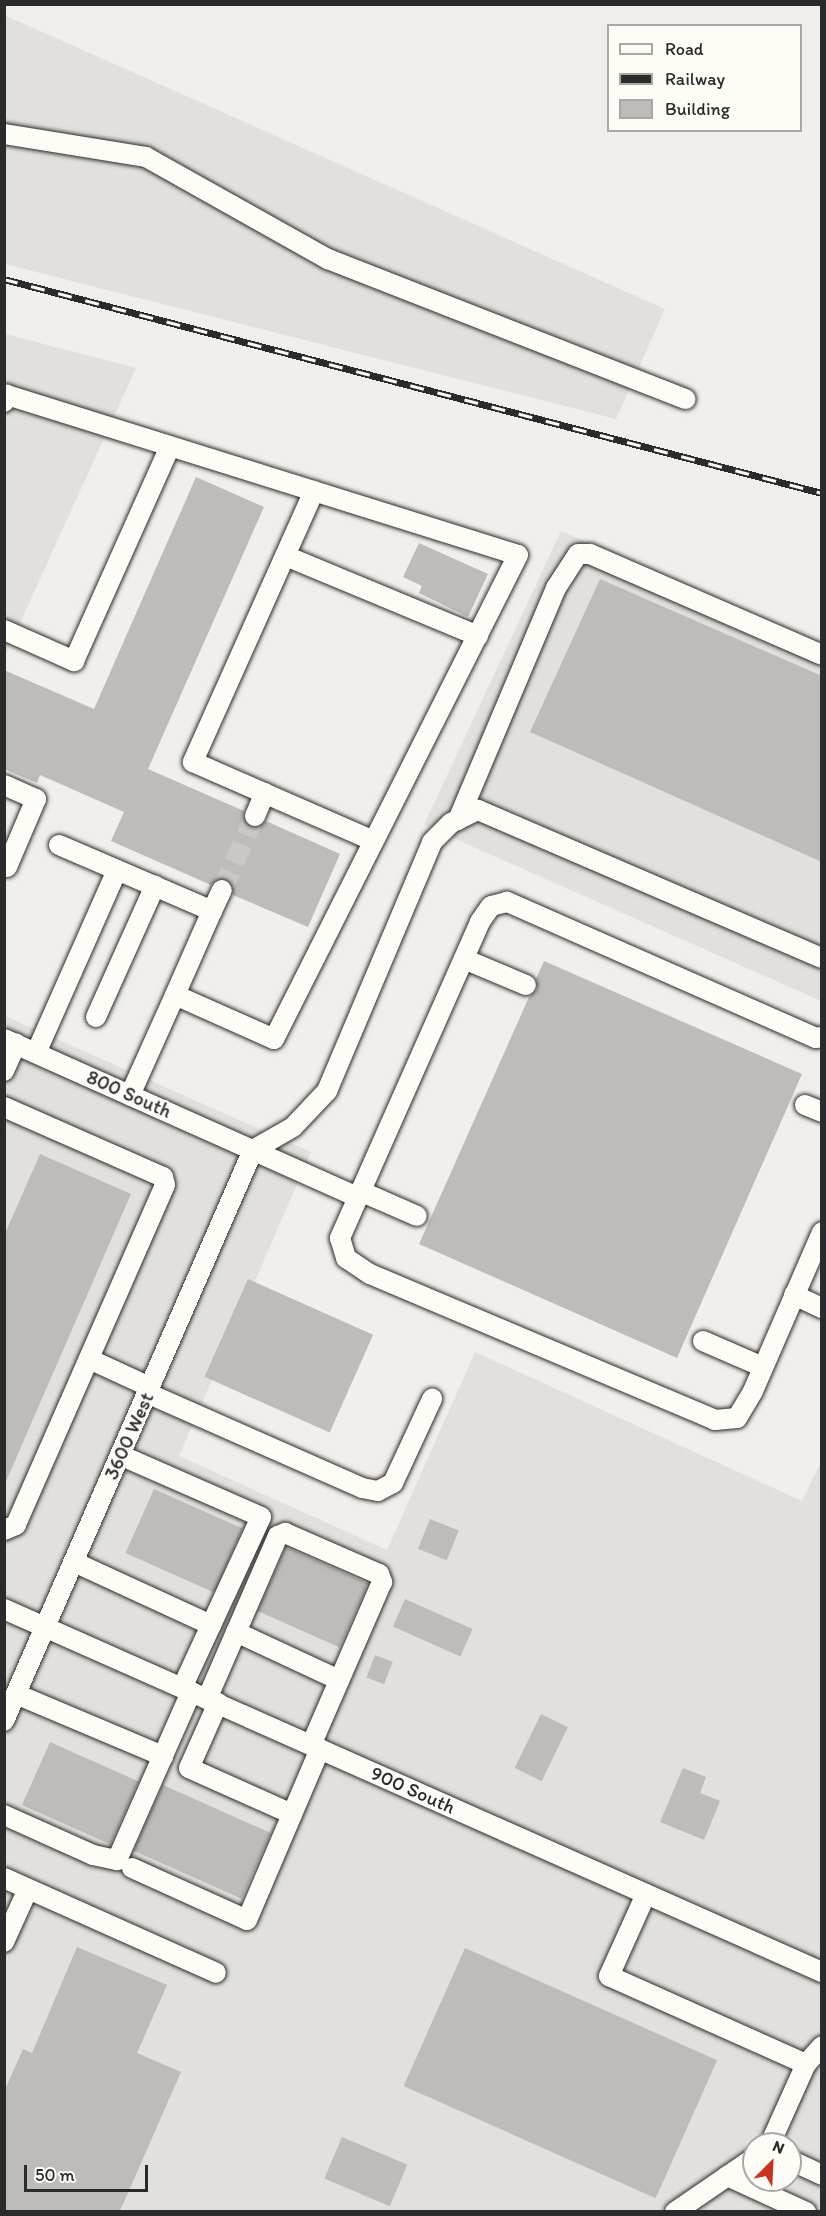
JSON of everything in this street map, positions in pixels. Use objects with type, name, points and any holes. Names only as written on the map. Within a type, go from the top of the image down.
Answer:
[{"type":"street","points":[[4,134],[146,157],[328,259],[687,399]]},
{"type":"street","points":[[5,397],[518,555],[274,1039],[175,995]]},
{"type":"street","points":[[4,630],[74,661],[170,446]]},
{"type":"street","points":[[314,491],[193,762],[374,842]]},
{"type":"street","points":[[458,820],[556,588],[578,554],[590,554],[822,655]]},
{"type":"street","points":[[286,555],[478,636]]},
{"type":"street","points":[[4,785],[36,799],[7,867]]},
{"type":"street","points":[[255,816],[265,794]]},
{"type":"street","points":[[253,1150],[293,1127],[327,1091],[432,842],[458,820],[478,810],[822,958]]},
{"type":"street","points":[[59,845],[212,911]]},
{"type":"street","points":[[36,1053],[117,870]]},
{"type":"street","points":[[96,1017],[155,886]]},
{"type":"street","points":[[130,1095],[222,890]]},
{"type":"street","points":[[822,1037],[816,1038],[507,902],[490,906],[464,958],[340,1238],[346,1258],[370,1274],[715,1420],[737,1418],[763,1367],[822,1232]]},
{"type":"street","points":[[464,958],[526,985]]},
{"type":"street","points":[[4,1071],[10,1042]]},
{"type":"street","name":"800 South","points":[[10,1042],[253,1150],[417,1216]]},
{"type":"street","points":[[4,1107],[163,1177],[165,1185],[16,1525],[4,1530]]},
{"type":"street","name":"3600 West","points":[[4,1721],[253,1150]]},
{"type":"street","points":[[794,1295],[822,1308]]},
{"type":"street","points":[[703,1341],[763,1367]]},
{"type":"street","points":[[89,1359],[149,1390],[362,1488],[378,1491],[393,1483],[432,1399]]},
{"type":"street","points":[[120,1455],[261,1517],[211,1625],[189,1768],[292,1814]]},
{"type":"street","points":[[4,1815],[93,1855],[117,1860],[163,1756],[236,1632],[282,1533],[379,1574],[382,1582],[339,1680],[292,1814],[247,1920],[132,1868]]},
{"type":"street","points":[[74,1562],[211,1625]]},
{"type":"street","name":"900 South","points":[[4,1609],[822,1972]]},
{"type":"street","points":[[236,1632],[339,1680]]},
{"type":"street","points":[[16,1694],[163,1756]]},
{"type":"street","points":[[4,1878],[216,1972]]},
{"type":"street","points":[[4,1942],[28,1889]]},
{"type":"street","points":[[646,1894],[609,1976],[806,2064]]},
{"type":"street","points":[[775,2132],[806,2064],[822,2046]]},
{"type":"street","points":[[675,2211],[742,2166]]},
{"type":"street","points":[[802,2166],[822,2175]]},
{"type":"street","points":[[727,2176],[806,2211]]},
{"type":"shaded area","points":[[4,15],[665,309],[616,419],[5,264]]},
{"type":"shaded area","points":[[5,334],[136,368],[5,656]]},
{"type":"shaded area","points":[[561,531],[821,644],[821,1001],[424,825]]},
{"type":"shaded area","points":[[5,1016],[311,1152],[179,1456],[387,1550],[475,1352],[802,1501],[822,1460],[821,2211],[5,2212]]},
{"type":"building","points":[[196,477],[264,507],[148,769],[244,811],[243,818],[250,827],[257,828],[266,821],[340,854],[308,927],[233,895],[232,884],[227,879],[216,880],[211,885],[111,841],[124,812],[40,775],[37,783],[4,769],[4,670],[94,709]]},
{"type":"building","points":[[419,543],[488,574],[468,617],[419,593],[422,586],[403,577]]},
{"type":"building","points":[[600,579],[822,676],[822,862],[530,732]]},
{"type":"building","points":[[544,961],[802,1074],[677,1358],[419,1244],[529,997],[537,990],[536,979]]},
{"type":"building","points":[[40,1154],[131,1194],[4,1486],[4,1236]]},
{"type":"building","points":[[248,1279],[373,1335],[330,1432],[204,1377]]},
{"type":"building","points":[[154,1489],[243,1528],[214,1592],[126,1553]]},
{"type":"building","points":[[430,1519],[459,1531],[447,1560],[418,1549]]},
{"type":"building","points":[[286,1547],[368,1584],[340,1648],[258,1611]]},
{"type":"building","points":[[405,1599],[473,1629],[460,1657],[393,1626]]},
{"type":"building","points":[[375,1655],[393,1662],[384,1684],[366,1677]]},
{"type":"building","points":[[541,1714],[568,1727],[542,1781],[515,1768]]},
{"type":"building","points":[[50,1742],[139,1781],[111,1844],[22,1805]]},
{"type":"building","points":[[683,1768],[706,1777],[700,1793],[720,1801],[704,1840],[660,1822]]},
{"type":"building","points":[[163,1785],[271,1833],[242,1899],[134,1851]]},
{"type":"building","points":[[77,1947],[167,1985],[137,2053],[181,2072],[120,2211],[4,2211],[4,2092],[23,2049],[32,2053]]},
{"type":"building","points":[[465,1948],[717,2060],[656,2198],[404,2086]]},
{"type":"building","points":[[342,2137],[407,2165],[390,2206],[324,2178]]},
{"type":"tunnel","points":[[222,890],[255,816]]},
{"type":"railway","points":[[4,279],[822,493]]}]
